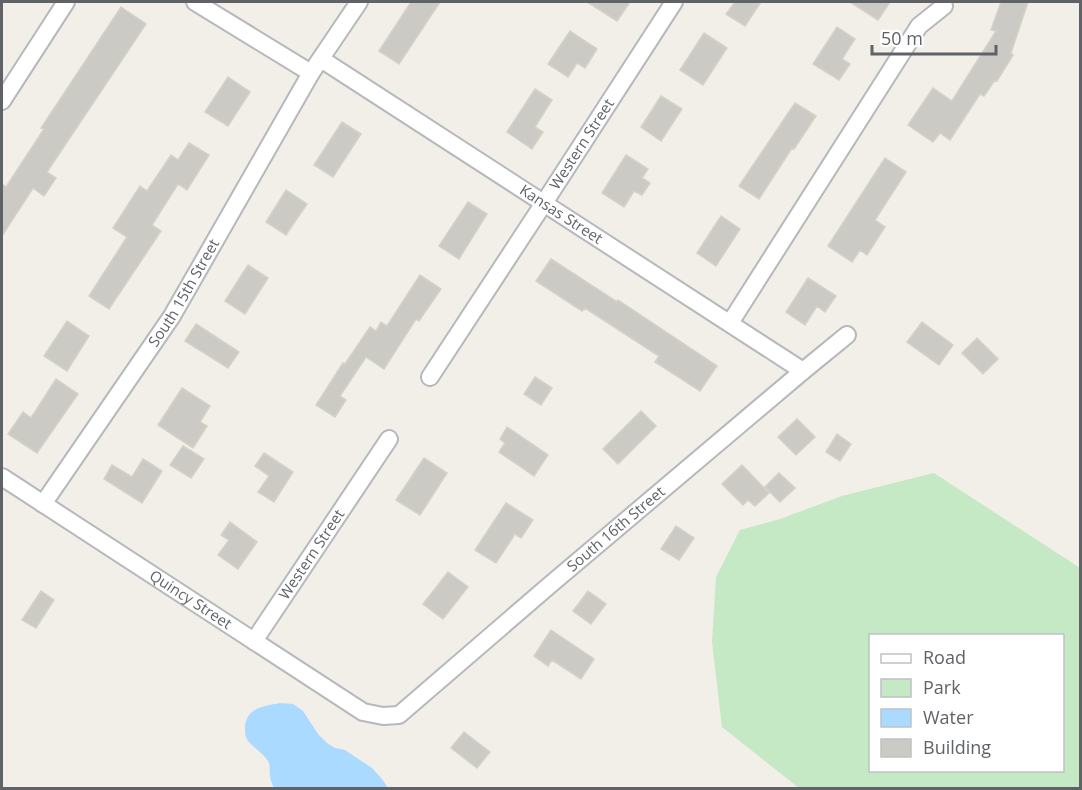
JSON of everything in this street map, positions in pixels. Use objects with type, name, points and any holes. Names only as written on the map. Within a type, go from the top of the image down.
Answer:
[{"type":"street","points":[[2,100],[66,2]]},
{"type":"street","points":[[195,2],[311,74]]},
{"type":"street","points":[[321,59],[359,2]]},
{"type":"street","name":"Western Street","points":[[430,377],[674,2]]},
{"type":"street","points":[[730,323],[919,26],[944,6]]},
{"type":"street","name":"South 15th Street","points":[[43,504],[172,316],[321,59]]},
{"type":"street","name":"Kansas Street","points":[[321,59],[803,371]]},
{"type":"street","name":"South 16th Street","points":[[382,716],[399,715],[847,335]]},
{"type":"street","name":"Western Street","points":[[254,640],[388,439]]},
{"type":"street","name":"Quincy Street","points":[[2,477],[363,712],[382,716]]},
{"type":"green space","points":[[934,473],[1080,568],[1080,788],[799,788],[722,727],[712,642],[716,577],[740,530],[780,519],[842,496]]},
{"type":"water","points":[[280,703],[293,704],[303,711],[327,743],[345,750],[372,768],[388,788],[274,788],[270,778],[269,763],[264,755],[248,741],[245,727],[252,712]]},
{"type":"building","points":[[411,2],[440,2],[399,64],[379,51]]},
{"type":"building","points":[[587,2],[630,2],[617,21]]},
{"type":"building","points":[[735,2],[761,2],[745,26],[726,14]]},
{"type":"building","points":[[850,2],[890,2],[878,20]]},
{"type":"building","points":[[1001,2],[1028,2],[1011,53],[1013,55],[997,81],[995,80],[984,96],[980,94],[950,140],[940,133],[933,142],[908,125],[933,88],[952,101],[996,31],[991,30]]},
{"type":"building","points":[[121,7],[146,24],[47,172],[56,178],[44,196],[33,188],[2,236],[2,184],[6,187],[44,129],[41,128]]},
{"type":"building","points":[[837,27],[855,39],[842,59],[850,64],[839,80],[813,64]]},
{"type":"building","points":[[570,31],[597,49],[585,68],[577,63],[568,77],[548,64]]},
{"type":"building","points":[[704,33],[727,48],[703,85],[680,70]]},
{"type":"building","points":[[228,77],[250,92],[228,126],[205,112]]},
{"type":"building","points":[[535,89],[552,100],[535,127],[543,132],[532,149],[507,132]]},
{"type":"building","points":[[661,96],[682,109],[661,141],[641,127]]},
{"type":"building","points":[[795,103],[816,116],[759,199],[739,186]]},
{"type":"building","points":[[342,122],[361,134],[333,177],[314,165]]},
{"type":"building","points":[[189,143],[209,155],[187,190],[178,184],[152,225],[161,231],[109,309],[89,296],[127,237],[113,228],[140,186],[147,191],[171,155],[178,160]]},
{"type":"building","points":[[626,155],[648,169],[642,178],[650,183],[642,195],[634,191],[624,207],[602,193]]},
{"type":"building","points":[[885,158],[906,172],[875,220],[885,227],[867,255],[860,250],[852,262],[828,246]]},
{"type":"building","points":[[286,190],[307,204],[286,235],[266,222]]},
{"type":"building","points":[[468,202],[487,214],[459,259],[439,246]]},
{"type":"building","points":[[721,216],[740,229],[716,266],[697,253]]},
{"type":"building","points":[[551,259],[617,302],[618,300],[717,366],[700,391],[655,362],[659,356],[585,308],[582,311],[536,281]]},
{"type":"building","points":[[248,265],[268,278],[245,314],[225,301]]},
{"type":"building","points":[[420,275],[441,289],[419,321],[416,319],[384,369],[366,357],[340,396],[346,400],[335,417],[316,405],[370,327],[376,331],[381,322],[387,326]]},
{"type":"building","points":[[808,278],[836,296],[825,312],[817,306],[805,325],[786,312]]},
{"type":"building","points":[[67,321],[89,336],[67,371],[44,356]]},
{"type":"building","points":[[922,322],[953,345],[939,365],[907,342]]},
{"type":"building","points":[[196,324],[239,352],[228,368],[185,341]]},
{"type":"building","points":[[977,338],[998,359],[983,374],[962,353]]},
{"type":"building","points":[[535,377],[552,388],[541,405],[524,394]]},
{"type":"building","points":[[56,379],[78,394],[37,453],[8,434],[23,412],[31,418]]},
{"type":"building","points":[[182,388],[210,406],[200,422],[207,426],[193,448],[158,425]]},
{"type":"building","points":[[641,411],[656,426],[618,464],[603,449]]},
{"type":"building","points":[[797,419],[815,437],[796,455],[778,437]]},
{"type":"building","points":[[507,427],[548,455],[534,476],[499,452],[505,443],[500,439]]},
{"type":"building","points":[[837,434],[851,444],[840,461],[826,452]]},
{"type":"building","points":[[183,446],[204,459],[191,478],[170,465]]},
{"type":"building","points":[[264,453],[293,472],[274,502],[258,492],[269,476],[255,466]]},
{"type":"building","points":[[424,458],[447,473],[420,515],[396,500]]},
{"type":"building","points":[[143,459],[162,471],[142,503],[104,479],[112,465],[132,477]]},
{"type":"building","points":[[742,465],[769,493],[755,506],[748,500],[743,505],[722,484]]},
{"type":"building","points":[[779,473],[795,488],[780,502],[765,487]]},
{"type":"building","points":[[506,503],[533,520],[521,538],[515,534],[496,563],[475,550]]},
{"type":"building","points":[[230,522],[257,542],[238,569],[218,555],[229,540],[221,535]]},
{"type":"building","points":[[676,526],[694,538],[679,560],[661,549]]},
{"type":"building","points":[[448,572],[468,587],[443,619],[423,604]]},
{"type":"building","points":[[41,591],[54,600],[36,628],[22,620]]},
{"type":"building","points":[[588,591],[606,604],[591,624],[573,611]]},
{"type":"building","points":[[551,630],[594,659],[581,679],[552,660],[548,666],[534,656]]},
{"type":"building","points":[[464,732],[490,752],[477,768],[451,748]]}]
